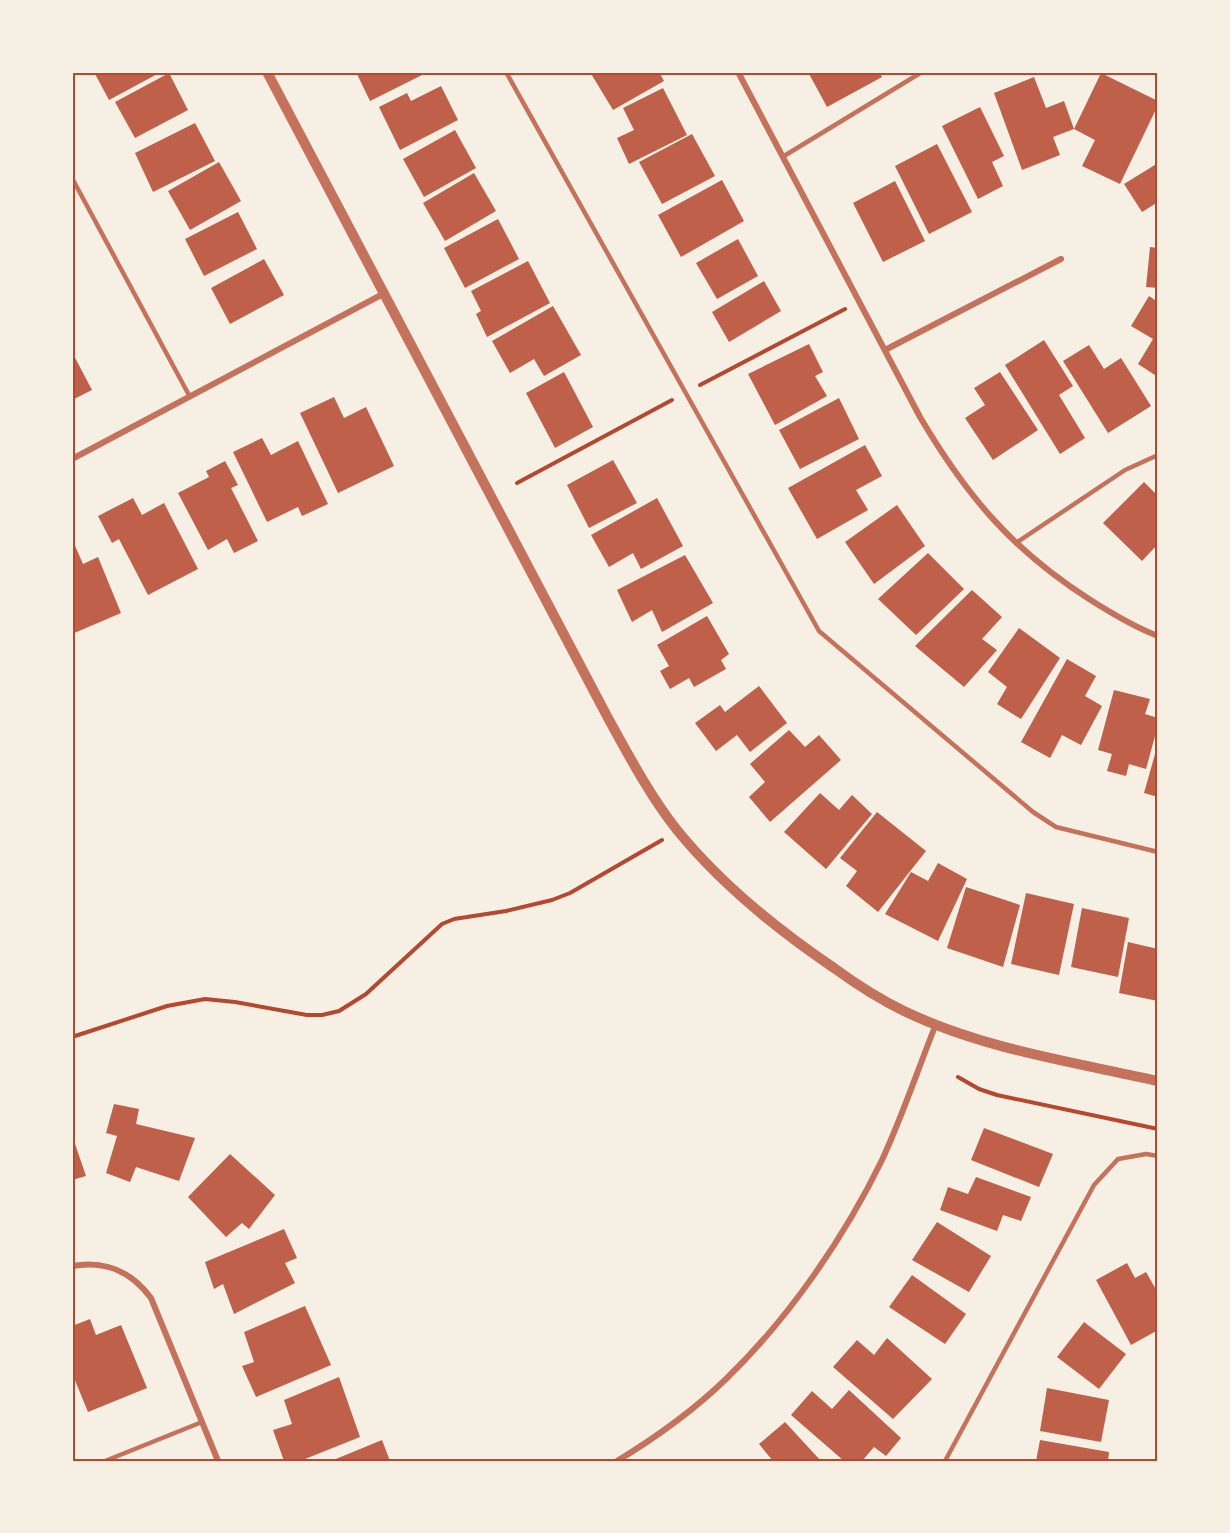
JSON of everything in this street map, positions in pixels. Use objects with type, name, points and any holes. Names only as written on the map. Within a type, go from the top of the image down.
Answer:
[{"type":"street","points":[[267,72],[608,718],[650,792],[678,831],[714,870],[759,912],[806,949],[876,996],[904,1011],[936,1024],[1029,1053],[1158,1081]]},
{"type":"street","points":[[738,72],[940,451],[985,512],[1038,564],[1108,611],[1158,636]]},
{"type":"street","points":[[885,350],[1062,259]]},
{"type":"street","points":[[72,459],[383,294]]},
{"type":"street","points":[[617,1461],[675,1421],[726,1379],[780,1320],[800,1293],[858,1206],[883,1158],[936,1024]]},
{"type":"street","points":[[72,1266],[95,1264],[113,1268],[140,1284],[151,1298],[218,1461]]},
{"type":"lane","points":[[506,72],[819,631],[1033,812],[1056,827],[1158,852]]},
{"type":"lane","points":[[784,156],[922,72]]},
{"type":"lane","points":[[72,178],[190,397]]},
{"type":"lane","points":[[1016,543],[1125,470],[1158,455]]},
{"type":"lane","points":[[945,1461],[1094,1185],[1118,1160],[1146,1154],[1158,1156]]},
{"type":"lane","points":[[105,1461],[202,1422]]},
{"type":"path","points":[[72,1037],[167,1006],[205,999],[307,1015],[339,1011],[366,994],[442,924],[454,919],[530,906],[570,893],[678,831]]},
{"type":"path","points":[[958,1077],[979,1089],[997,1095],[1158,1129]]},
{"type":"building","points":[[94,72],[161,72],[109,100]]},
{"type":"building","points":[[356,72],[428,72],[370,101]]},
{"type":"building","points":[[590,72],[659,72],[664,81],[613,110]]},
{"type":"building","points":[[808,72],[879,72],[882,77],[827,107]]},
{"type":"building","points":[[169,73],[188,110],[135,138],[115,102]]},
{"type":"building","points":[[1101,73],[1158,101],[1120,184],[1082,166],[1095,140],[1074,129]]},
{"type":"building","points":[[1034,77],[1046,108],[1064,101],[1074,129],[1053,137],[1060,155],[1022,170],[994,93]]},
{"type":"building","points":[[441,86],[458,120],[400,150],[379,107],[407,93],[411,101]]},
{"type":"building","points":[[663,88],[687,135],[629,164],[617,138],[634,130],[623,108]]},
{"type":"building","points":[[980,107],[1004,156],[992,162],[1003,186],[978,199],[942,126]]},
{"type":"building","points":[[195,123],[215,161],[153,192],[135,153]]},
{"type":"building","points":[[455,130],[476,168],[424,197],[403,159]]},
{"type":"building","points":[[692,134],[715,176],[662,204],[639,162]]},
{"type":"building","points":[[937,144],[972,212],[929,234],[895,166]]},
{"type":"building","points":[[219,162],[241,201],[190,230],[168,191]]},
{"type":"building","points":[[1158,163],[1158,202],[1142,212],[1124,184]]},
{"type":"building","points":[[474,173],[496,211],[445,241],[423,203]]},
{"type":"building","points":[[722,180],[744,221],[681,257],[658,215]]},
{"type":"building","points":[[895,181],[925,241],[883,262],[853,203]]},
{"type":"building","points":[[238,212],[257,249],[204,276],[185,239]]},
{"type":"building","points":[[498,219],[519,259],[465,288],[444,248]]},
{"type":"building","points":[[738,239],[758,276],[717,299],[696,263]]},
{"type":"building","points":[[1150,247],[1158,248],[1158,288],[1146,287]]},
{"type":"building","points":[[264,259],[284,295],[230,324],[211,288]]},
{"type":"building","points":[[528,261],[550,303],[487,337],[476,314],[481,311],[471,291]]},
{"type":"building","points":[[764,281],[781,311],[729,342],[712,312]]},
{"type":"building","points":[[1149,296],[1158,302],[1158,377],[1138,364],[1153,339],[1131,326]]},
{"type":"building","points":[[553,306],[581,355],[544,376],[534,359],[510,373],[492,341]]},
{"type":"building","points":[[1044,340],[1073,386],[1059,395],[1085,438],[1060,454],[1005,365]]},
{"type":"building","points":[[809,344],[823,372],[815,376],[827,396],[775,425],[748,374]]},
{"type":"building","points":[[1089,345],[1104,369],[1121,358],[1151,406],[1108,433],[1063,361]]},
{"type":"building","points":[[72,352],[92,390],[72,400]]},
{"type":"building","points":[[564,372],[593,427],[555,448],[526,393]]},
{"type":"building","points":[[1000,372],[1038,430],[993,460],[965,418],[985,405],[974,388]]},
{"type":"building","points":[[334,397],[344,418],[366,407],[394,466],[338,493],[300,413]]},
{"type":"building","points":[[839,398],[859,439],[800,469],[779,430]]},
{"type":"building","points":[[262,438],[271,455],[298,441],[328,504],[302,516],[298,507],[267,522],[233,452]]},
{"type":"building","points":[[865,445],[882,476],[856,490],[868,510],[817,539],[788,488]]},
{"type":"building","points":[[613,460],[637,503],[589,528],[567,485]]},
{"type":"building","points":[[225,461],[238,485],[231,488],[258,541],[234,553],[227,539],[208,550],[178,493],[209,477],[206,471]]},
{"type":"building","points":[[1144,482],[1158,496],[1158,544],[1142,561],[1103,523]]},
{"type":"building","points":[[133,498],[142,515],[164,503],[198,569],[148,595],[119,539],[112,543],[98,516]]},
{"type":"building","points":[[657,498],[683,546],[641,569],[633,553],[609,567],[591,535]]},
{"type":"building","points":[[897,505],[925,546],[874,584],[845,542]]},
{"type":"building","points":[[72,539],[83,564],[98,557],[121,613],[72,634]]},
{"type":"building","points":[[928,553],[964,589],[916,635],[878,599]]},
{"type":"building","points":[[685,555],[713,603],[662,632],[652,610],[632,622],[617,590]]},
{"type":"building","points":[[972,590],[1002,617],[982,639],[997,650],[964,687],[915,646]]},
{"type":"building","points":[[707,616],[729,654],[721,660],[726,669],[694,687],[689,678],[670,689],[660,671],[669,666],[657,645]]},
{"type":"building","points":[[1019,628],[1060,658],[1021,719],[997,704],[1007,687],[988,672]]},
{"type":"building","points":[[1067,659],[1096,676],[1085,696],[1102,706],[1081,745],[1062,735],[1050,758],[1021,742]]},
{"type":"building","points":[[759,686],[787,723],[750,752],[737,735],[716,751],[695,723],[720,705],[725,712]]},
{"type":"building","points":[[1114,690],[1150,699],[1145,714],[1158,718],[1146,769],[1129,764],[1126,776],[1107,771],[1112,754],[1098,750]]},
{"type":"building","points":[[789,730],[805,747],[819,735],[841,760],[770,822],[749,797],[765,782],[750,764]]},
{"type":"building","points":[[1158,747],[1158,797],[1144,793]]},
{"type":"building","points":[[820,793],[839,810],[852,795],[872,814],[826,869],[784,832]]},
{"type":"building","points":[[877,812],[926,851],[878,912],[846,886],[857,871],[840,858]]},
{"type":"building","points":[[938,863],[967,879],[938,941],[885,914],[911,872],[928,881]]},
{"type":"building","points":[[966,887],[1020,905],[1003,967],[947,948]]},
{"type":"building","points":[[1026,893],[1074,904],[1059,975],[1011,964]]},
{"type":"building","points":[[1082,908],[1129,918],[1118,977],[1071,967]]},
{"type":"building","points":[[1128,942],[1158,949],[1158,1001],[1119,993]]},
{"type":"building","points":[[114,1104],[139,1109],[136,1124],[195,1138],[179,1181],[136,1167],[130,1182],[106,1173],[117,1136],[106,1133]]},
{"type":"building","points":[[984,1128],[1053,1154],[1039,1187],[971,1160]]},
{"type":"building","points":[[72,1135],[86,1176],[72,1180]]},
{"type":"building","points":[[230,1154],[275,1195],[249,1229],[242,1223],[226,1237],[188,1197]]},
{"type":"building","points":[[976,1177],[1031,1197],[1021,1221],[1003,1215],[997,1231],[940,1210],[948,1187],[968,1194]]},
{"type":"building","points":[[937,1222],[991,1256],[969,1292],[912,1260]]},
{"type":"building","points":[[284,1229],[297,1258],[285,1263],[295,1283],[234,1314],[223,1284],[214,1289],[205,1262]]},
{"type":"building","points":[[1127,1263],[1135,1278],[1146,1272],[1158,1293],[1158,1330],[1131,1345],[1096,1280]]},
{"type":"building","points":[[912,1275],[966,1314],[945,1344],[889,1307]]},
{"type":"building","points":[[305,1306],[331,1365],[256,1397],[242,1366],[254,1362],[244,1332]]},
{"type":"building","points":[[90,1319],[96,1335],[121,1325],[147,1388],[88,1412],[72,1373],[72,1326]]},
{"type":"building","points":[[1084,1322],[1126,1354],[1099,1389],[1057,1357]]},
{"type":"building","points":[[887,1338],[932,1379],[893,1419],[833,1367],[857,1340],[874,1355]]},
{"type":"building","points":[[339,1377],[360,1437],[300,1461],[284,1461],[273,1430],[292,1424],[284,1400]]},
{"type":"building","points":[[1047,1388],[1109,1400],[1101,1442],[1040,1431]]},
{"type":"building","points":[[849,1390],[901,1438],[886,1456],[874,1447],[862,1461],[844,1461],[791,1415],[812,1391],[832,1409]]},
{"type":"building","points":[[785,1422],[821,1461],[773,1461],[759,1444]]},
{"type":"building","points":[[382,1440],[390,1461],[331,1461]]},
{"type":"building","points":[[1040,1440],[1109,1452],[1108,1461],[1036,1461]]}]
